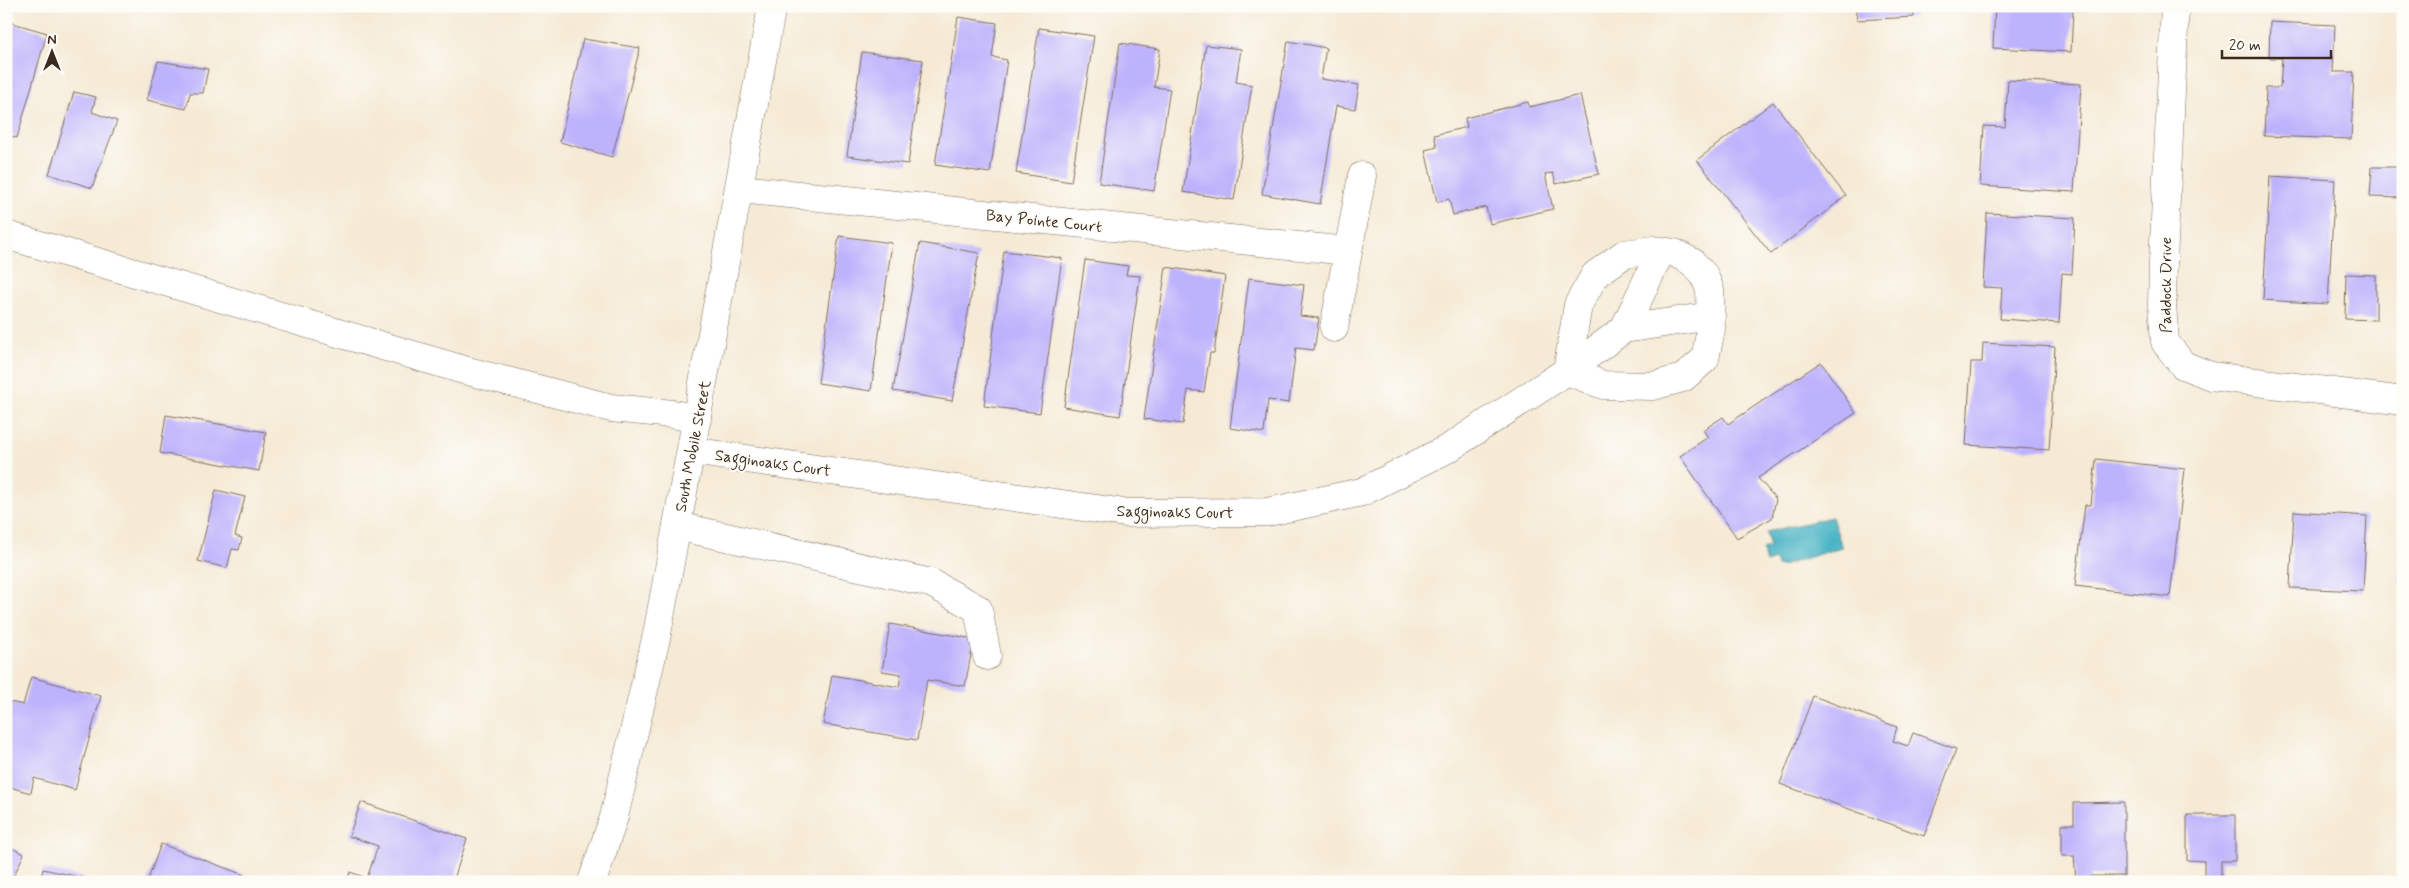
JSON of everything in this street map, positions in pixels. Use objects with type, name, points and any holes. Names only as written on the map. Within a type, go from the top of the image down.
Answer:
[{"type":"street","name":"South Mobile Street","points":[[592,882],[614,817],[657,634],[772,6]]},
{"type":"street","name":"Paddock Drive","points":[[2175,6],[2163,263],[2162,305],[2165,342],[2183,365],[2211,376],[2403,401]]},
{"type":"street","points":[[1334,328],[1362,176]]},
{"type":"street","name":"Bay Pointe Court","points":[[740,189],[1348,251]]},
{"type":"street","points":[[6,235],[464,370],[611,408],[674,414],[697,420]]},
{"type":"street","points":[[1624,329],[1661,251]]},
{"type":"street","points":[[1661,251],[1675,253],[1692,262],[1704,275],[1710,290],[1711,329],[1704,359],[1683,378],[1653,386],[1602,385],[1567,371],[1578,305],[1595,275],[1624,254],[1661,251]]},
{"type":"street","points":[[1624,329],[1711,316]]},
{"type":"street","name":"Sagginoaks Court","points":[[691,451],[1125,513],[1268,512],[1362,492],[1449,448],[1567,371],[1624,329]]},
{"type":"street","points":[[677,526],[932,583],[978,609],[987,656]]},
{"type":"water","points":[[1832,517],[1842,547],[1778,567],[1775,560],[1766,563],[1762,549],[1770,547],[1766,532]]},
{"type":"building","points":[[1855,6],[1913,6],[1914,17],[1857,20]]},
{"type":"building","points":[[1995,6],[2088,6],[2088,11],[2073,10],[2071,52],[1993,48]]},
{"type":"building","points":[[958,17],[997,23],[992,57],[1007,60],[990,173],[935,165]]},
{"type":"building","points":[[6,21],[47,33],[17,138],[6,135]]},
{"type":"building","points":[[2270,22],[2335,25],[2333,72],[2354,72],[2351,139],[2264,136],[2266,88],[2280,88],[2282,58],[2269,58]]},
{"type":"building","points":[[1039,28],[1094,36],[1071,182],[1016,173]]},
{"type":"building","points":[[583,39],[640,48],[612,157],[560,142]]},
{"type":"building","points":[[1288,41],[1326,48],[1321,79],[1359,85],[1355,109],[1336,106],[1320,204],[1262,194]]},
{"type":"building","points":[[1120,43],[1160,49],[1154,87],[1170,89],[1154,191],[1099,183]]},
{"type":"building","points":[[1206,45],[1241,49],[1236,82],[1252,85],[1234,200],[1183,192]]},
{"type":"building","points":[[862,52],[923,60],[908,164],[847,156]]},
{"type":"building","points":[[158,61],[208,69],[203,93],[190,93],[186,109],[147,100]]},
{"type":"building","points":[[2008,80],[2081,84],[2074,192],[1980,186],[1984,126],[2005,127]]},
{"type":"building","points":[[74,92],[96,97],[92,112],[117,121],[92,188],[49,174]]},
{"type":"building","points":[[1580,95],[1599,174],[1556,184],[1553,173],[1545,174],[1553,209],[1490,224],[1486,207],[1453,215],[1449,199],[1437,202],[1425,150],[1437,147],[1434,135],[1467,127],[1465,118],[1528,102],[1529,107]]},
{"type":"building","points":[[1773,102],[1846,196],[1771,254],[1697,160]]},
{"type":"building","points":[[2372,167],[2402,167],[2401,198],[2370,197]]},
{"type":"building","points":[[2270,176],[2335,180],[2328,304],[2263,300]]},
{"type":"building","points":[[1987,213],[2075,218],[2072,274],[2062,273],[2059,323],[2000,319],[2002,288],[1983,287]]},
{"type":"building","points":[[839,236],[892,243],[871,391],[818,383]]},
{"type":"building","points":[[920,243],[979,253],[952,401],[893,391]]},
{"type":"building","points":[[1004,251],[1062,258],[1040,413],[984,406]]},
{"type":"building","points":[[1085,260],[1128,266],[1126,275],[1140,276],[1120,416],[1064,407]]},
{"type":"building","points":[[1166,267],[1225,276],[1214,353],[1210,353],[1204,392],[1188,390],[1183,424],[1144,419]]},
{"type":"building","points":[[2346,274],[2376,275],[2376,320],[2345,319]]},
{"type":"building","points":[[1249,278],[1304,285],[1300,316],[1319,318],[1314,350],[1296,348],[1289,403],[1268,400],[1264,433],[1230,428]]},
{"type":"building","points":[[1983,343],[2055,347],[2049,450],[1966,445],[1971,362],[1982,362]]},
{"type":"building","points":[[1821,362],[1856,413],[1758,478],[1776,499],[1772,518],[1737,538],[1680,456],[1708,437],[1703,430],[1723,417],[1728,424]]},
{"type":"building","points":[[166,415],[266,432],[259,471],[160,453]]},
{"type":"building","points":[[2096,459],[2185,469],[2170,597],[2075,586],[2085,505],[2091,505]]},
{"type":"building","points":[[216,490],[245,497],[235,536],[242,538],[239,550],[232,549],[227,568],[198,561]]},
{"type":"building","points":[[2294,511],[2367,516],[2363,591],[2290,588]]},
{"type":"building","points":[[2402,566],[2403,583],[2399,583]]},
{"type":"building","points":[[890,624],[974,639],[965,686],[927,680],[917,740],[823,724],[832,675],[899,687],[901,674],[882,671]]},
{"type":"building","points":[[31,677],[101,696],[75,790],[34,778],[31,793],[6,786],[6,701],[23,705]]},
{"type":"building","points":[[1813,696],[1897,727],[1893,741],[1908,746],[1913,733],[1956,749],[1924,836],[1780,784]]},
{"type":"building","points":[[361,802],[467,839],[453,882],[347,882],[350,872],[367,878],[378,846],[349,836]]},
{"type":"building","points":[[2124,802],[2124,876],[2091,876],[2091,882],[2076,882],[2074,856],[2062,856],[2062,824],[2074,824],[2074,803]]},
{"type":"building","points":[[2187,815],[2235,815],[2235,861],[2221,861],[2221,882],[2204,882],[2204,861],[2187,860]]},
{"type":"building","points":[[161,844],[244,875],[242,882],[147,882]]},
{"type":"building","points":[[6,845],[24,854],[11,882],[6,882]]},
{"type":"building","points":[[43,869],[84,878],[83,882],[40,882]]}]
